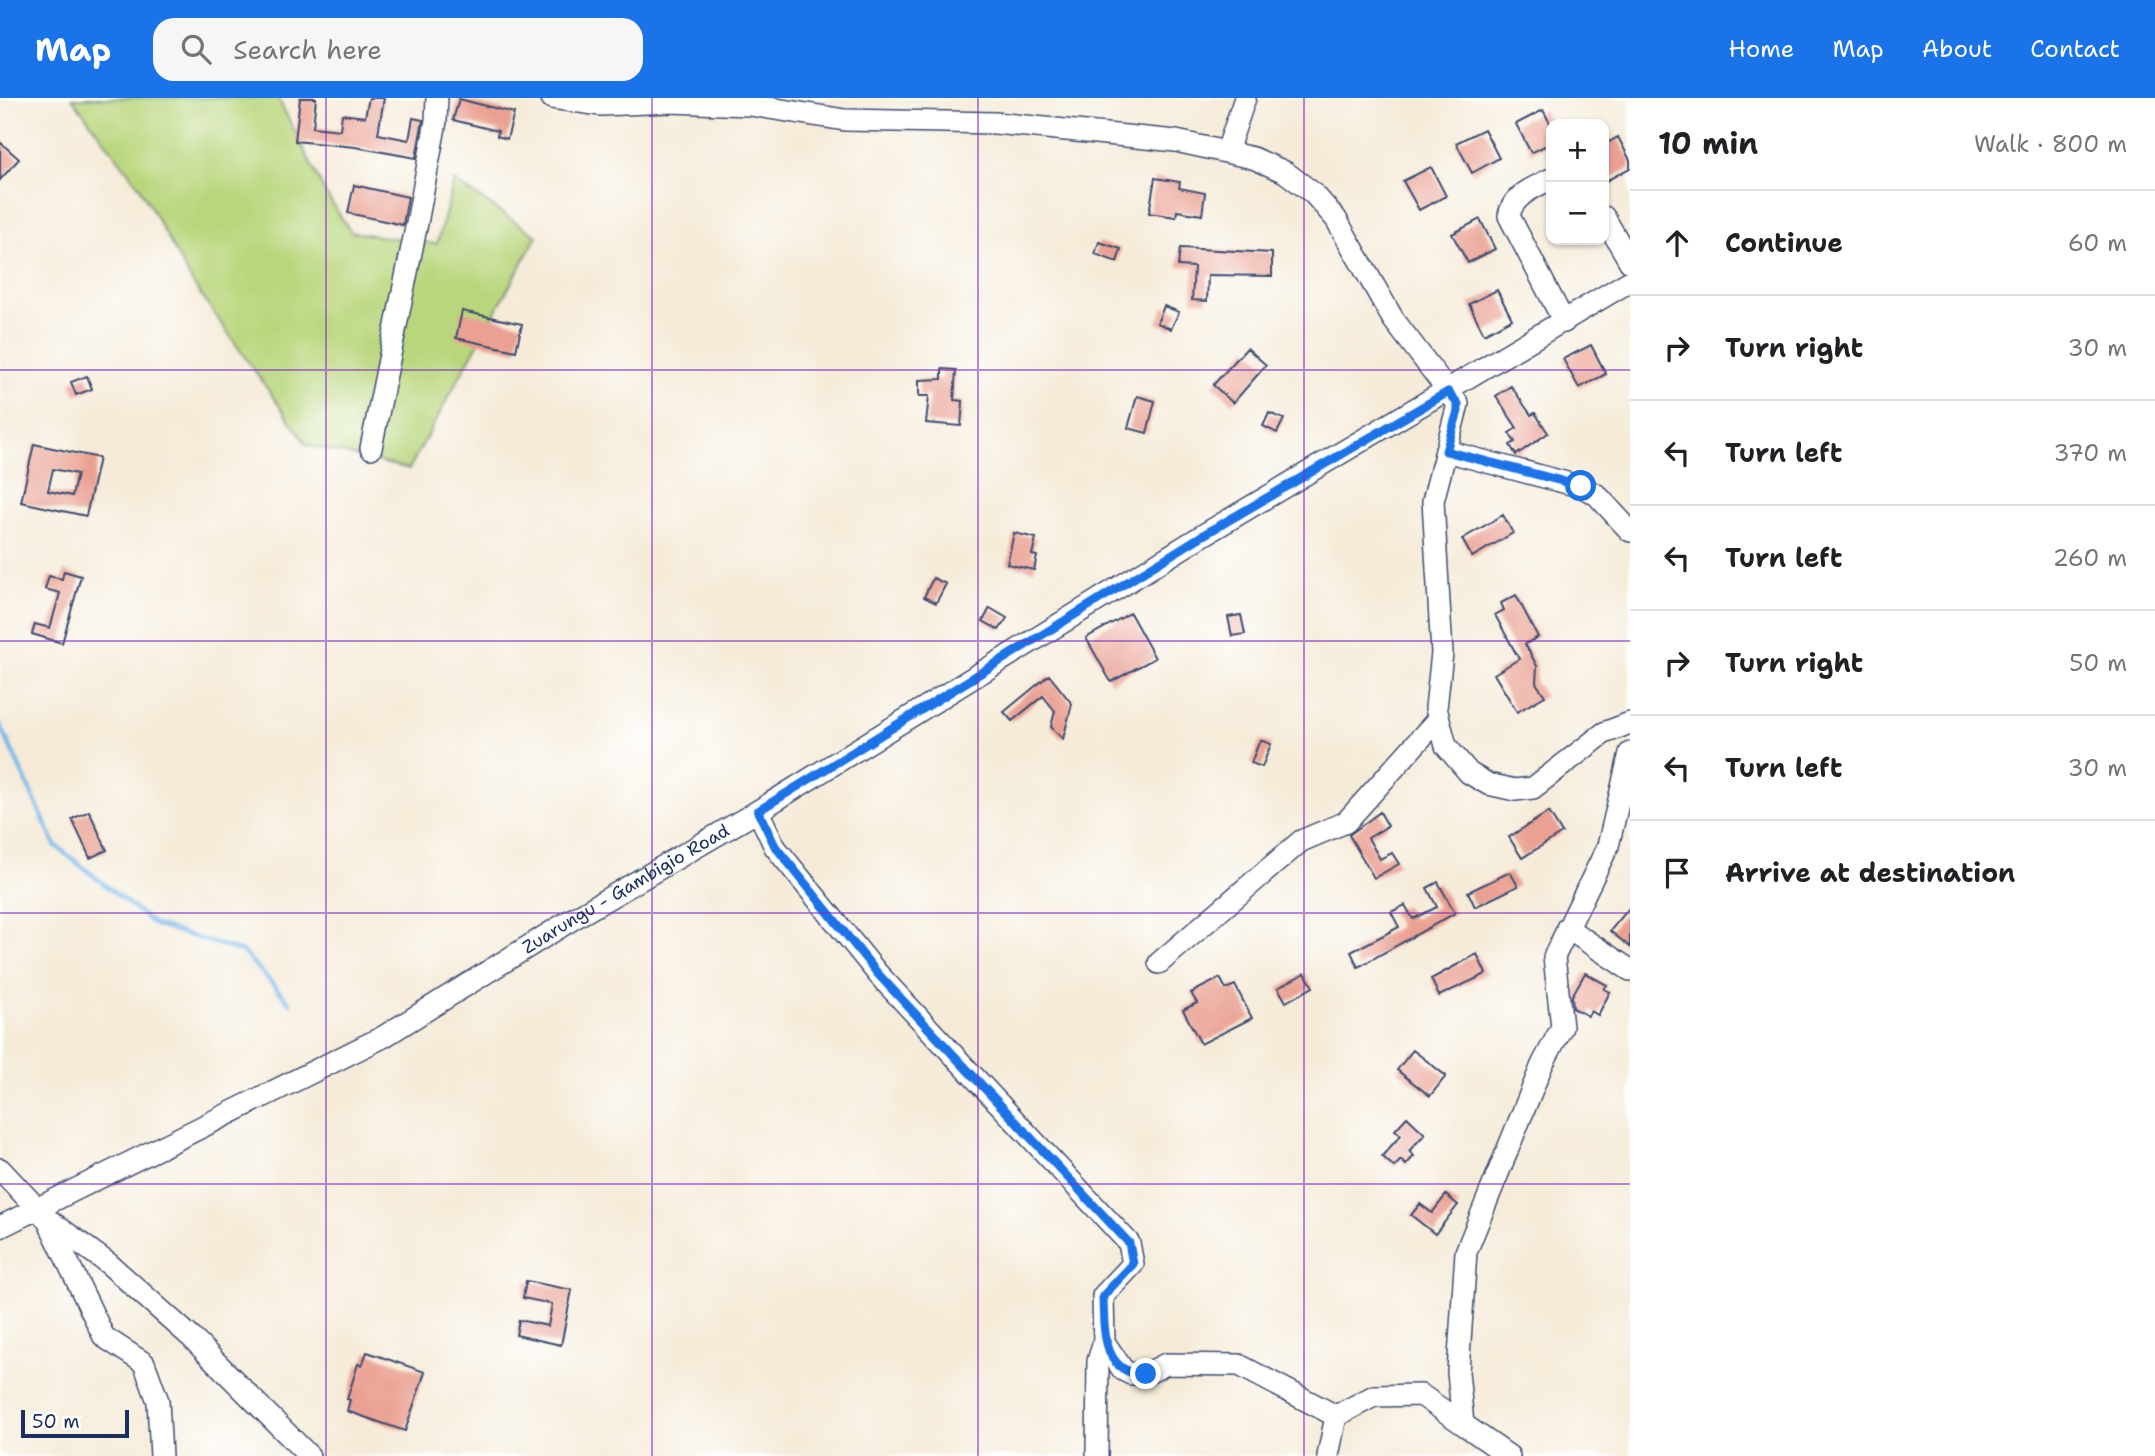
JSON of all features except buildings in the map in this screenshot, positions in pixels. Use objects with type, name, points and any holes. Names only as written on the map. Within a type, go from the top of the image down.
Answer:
[{"type":"street","points":[[371,448],[417,223],[436,121],[437,98]]},
{"type":"street","points":[[552,98],[601,105],[788,104],[845,120],[995,123],[1176,141],[1227,151],[1285,172],[1313,193],[1336,219],[1393,319],[1458,404],[1433,501],[1443,653],[1436,708],[1446,747],[1469,773],[1488,784],[1515,790],[1533,788],[1604,733],[1630,723]]},
{"type":"street","points":[[1227,151],[1245,98]]},
{"type":"street","points":[[1546,182],[1516,199],[1510,207],[1509,216],[1564,321]]},
{"type":"street","points":[[1609,225],[1630,261]]},
{"type":"street","name":"Zuarungu - Gambigio Road","points":[[0,1227],[42,1214],[383,1037],[571,920],[758,811],[1200,537],[1448,392],[1630,281]]},
{"type":"street","points":[[1446,451],[1581,486],[1597,495],[1630,531]]},
{"type":"street","points":[[1159,963],[1301,841],[1346,822],[1437,720]]},
{"type":"street","points":[[1463,1424],[1458,1372],[1466,1252],[1542,1065],[1562,1027],[1554,957],[1608,846],[1626,789],[1630,753]]},
{"type":"street","points":[[758,811],[775,846],[878,974],[1129,1243],[1133,1264],[1103,1296],[1104,1342],[1098,1361],[1097,1456]]},
{"type":"street","points":[[1567,928],[1630,970]]},
{"type":"street","points":[[0,1170],[42,1214],[143,1292],[309,1456]]},
{"type":"street","points":[[42,1214],[104,1337],[144,1363],[158,1401],[162,1456]]},
{"type":"street","points":[[1104,1342],[1123,1370],[1131,1374],[1146,1374],[1166,1364],[1239,1365],[1336,1416]]},
{"type":"street","points":[[1336,1416],[1374,1396],[1421,1395],[1509,1456]]},
{"type":"street","points":[[1328,1456],[1336,1416]]},
{"type":"green space","points":[[72,98],[278,98],[326,194],[351,232],[437,244],[454,181],[537,236],[409,469],[307,445],[192,282],[139,186]]},
{"type":"waterway","points":[[0,724],[55,845],[155,925],[243,952],[290,1003]]},
{"type":"route","points":[[1146,1374],[1131,1374],[1123,1370],[1104,1342],[1103,1296],[1133,1264],[1129,1243],[878,974],[775,846],[758,811],[1200,537],[1448,392],[1458,404],[1458,411],[1446,451],[1581,486]]}]
